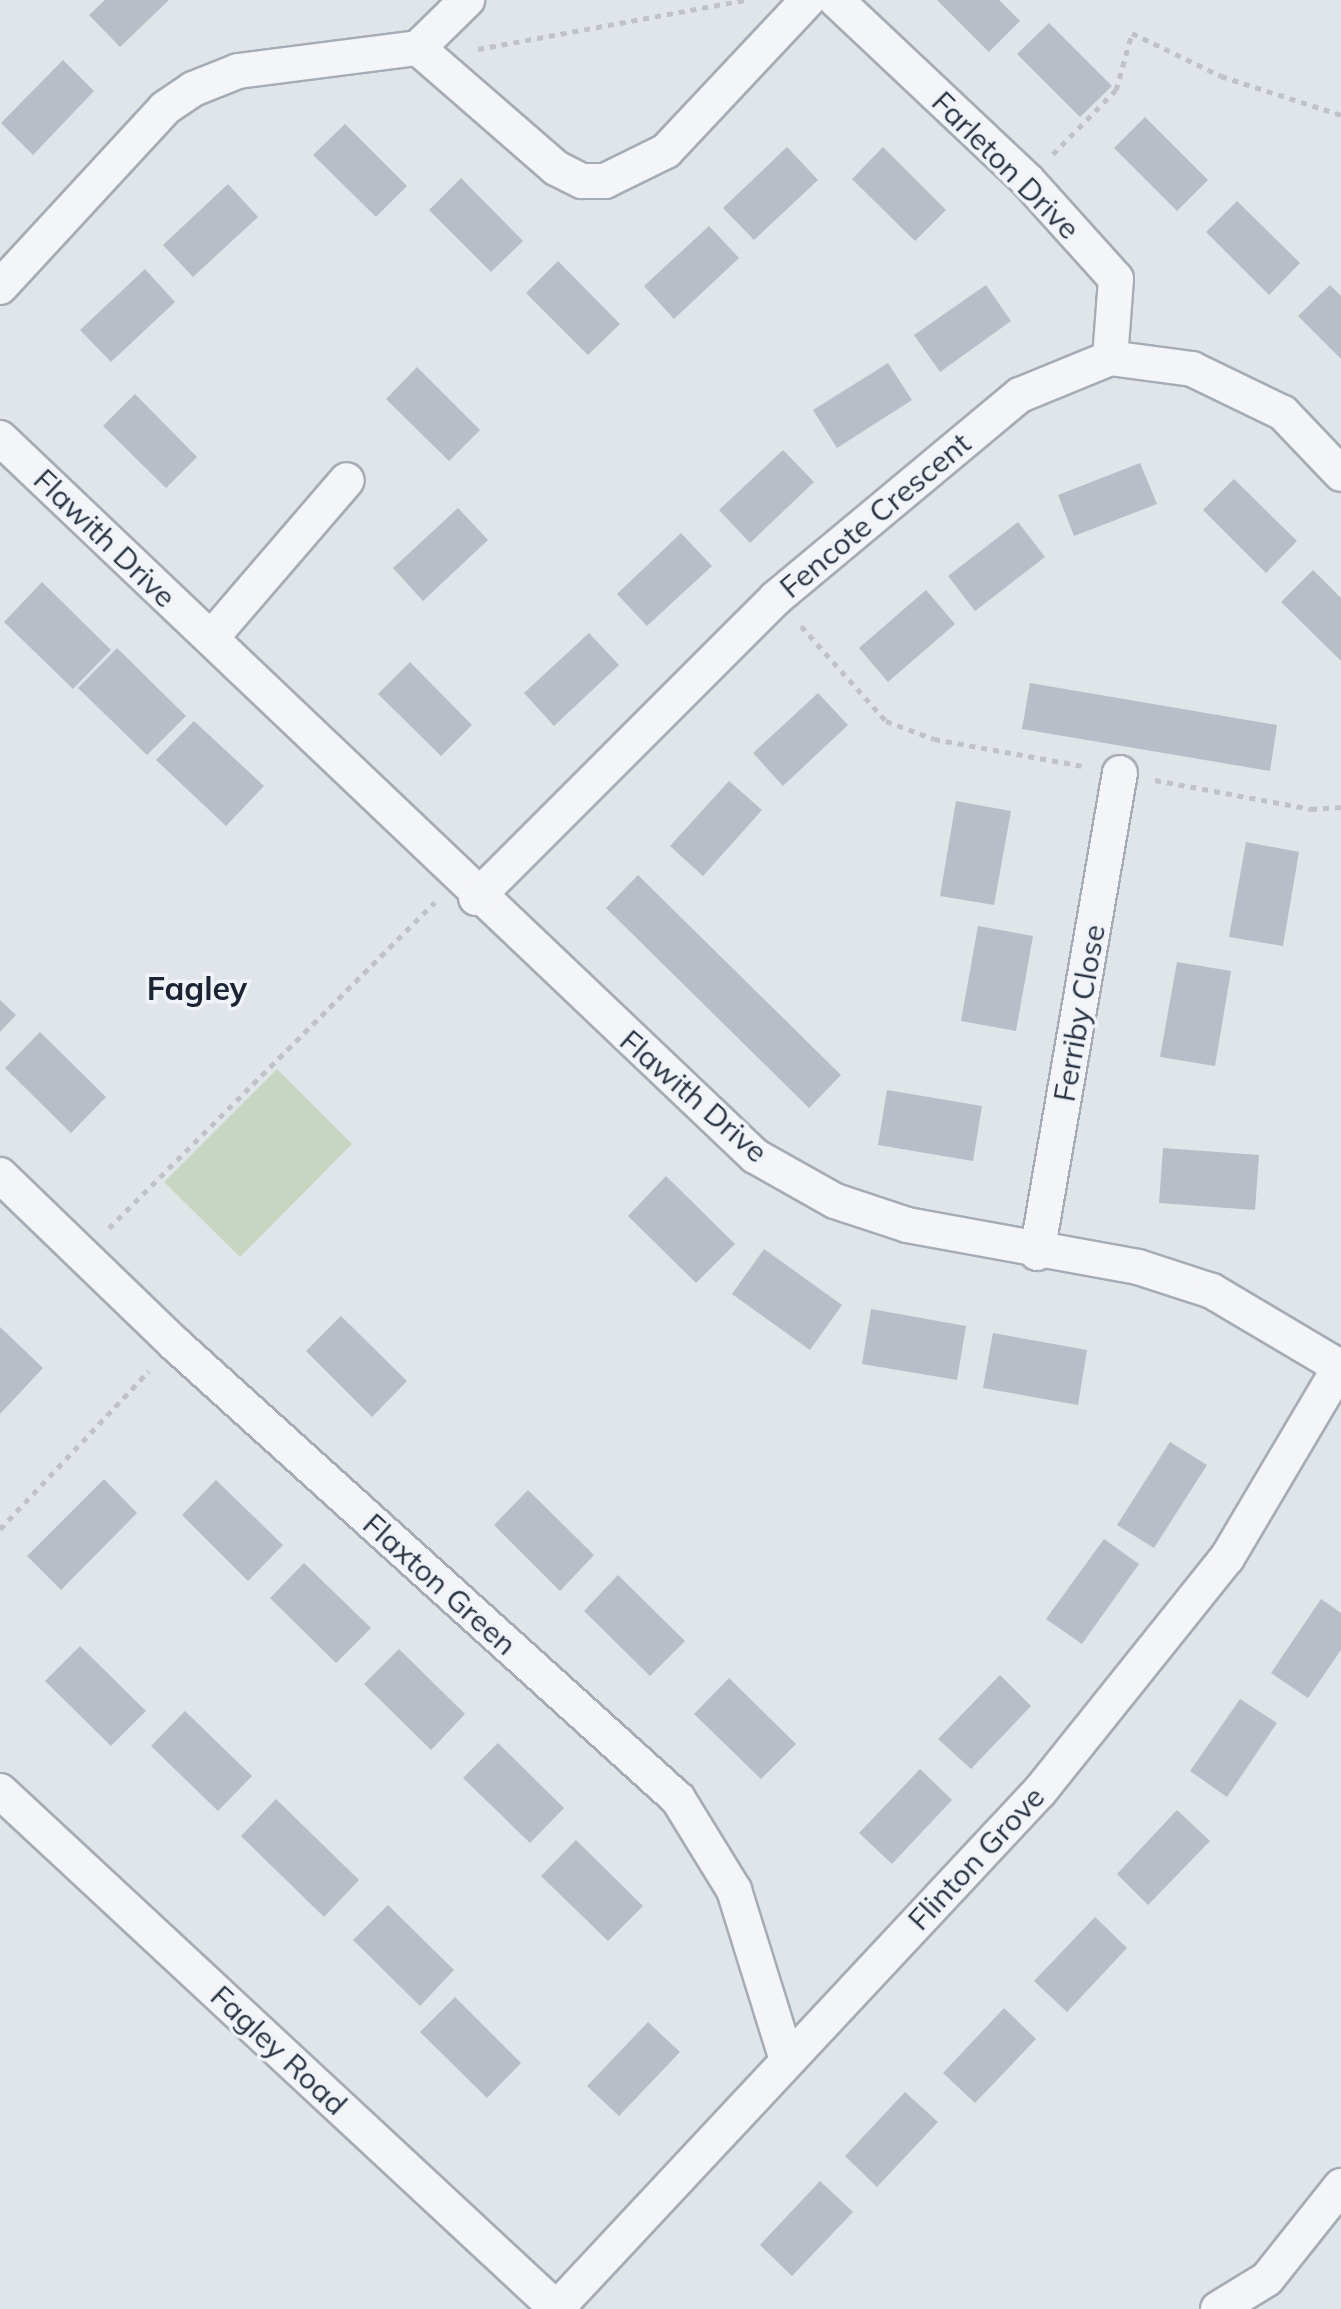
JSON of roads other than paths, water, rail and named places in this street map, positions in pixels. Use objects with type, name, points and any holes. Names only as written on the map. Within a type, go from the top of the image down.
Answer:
[{"type":"street","points":[[0,287],[165,108],[238,71],[424,53],[467,0]]},
{"type":"street","points":[[424,53],[556,168],[582,181],[605,181],[666,151],[808,0]]},
{"type":"street","name":"Farleton Drive","points":[[836,0],[1027,180],[1116,279],[1110,358]]},
{"type":"street","name":"Fencote Crescent","points":[[467,888],[776,598],[1020,395],[1110,358],[1192,369],[1283,413],[1341,474]]},
{"type":"street","name":"Flawith Drive","points":[[0,438],[467,888],[755,1156],[835,1201],[1037,1253],[1138,1267],[1212,1291],[1340,1366]]},
{"type":"street","points":[[211,638],[347,480]]},
{"type":"street","name":"Ferriby Close","points":[[1037,1253],[1120,773]]},
{"type":"street","name":"Flaxton Green","points":[[0,1175],[175,1344],[678,1799],[734,1890],[786,2057]]},
{"type":"street","name":"Flinton Grove","points":[[557,2309],[786,2057],[1050,1779],[1227,1558],[1340,1366]]},
{"type":"street","name":"Fagley Road","points":[[0,1791],[557,2309]]},
{"type":"street","points":[[1218,2309],[1259,2299],[1267,2279],[1341,2186]]},
{"type":"district","name":"Fagley","points":[[197,988]]}]
